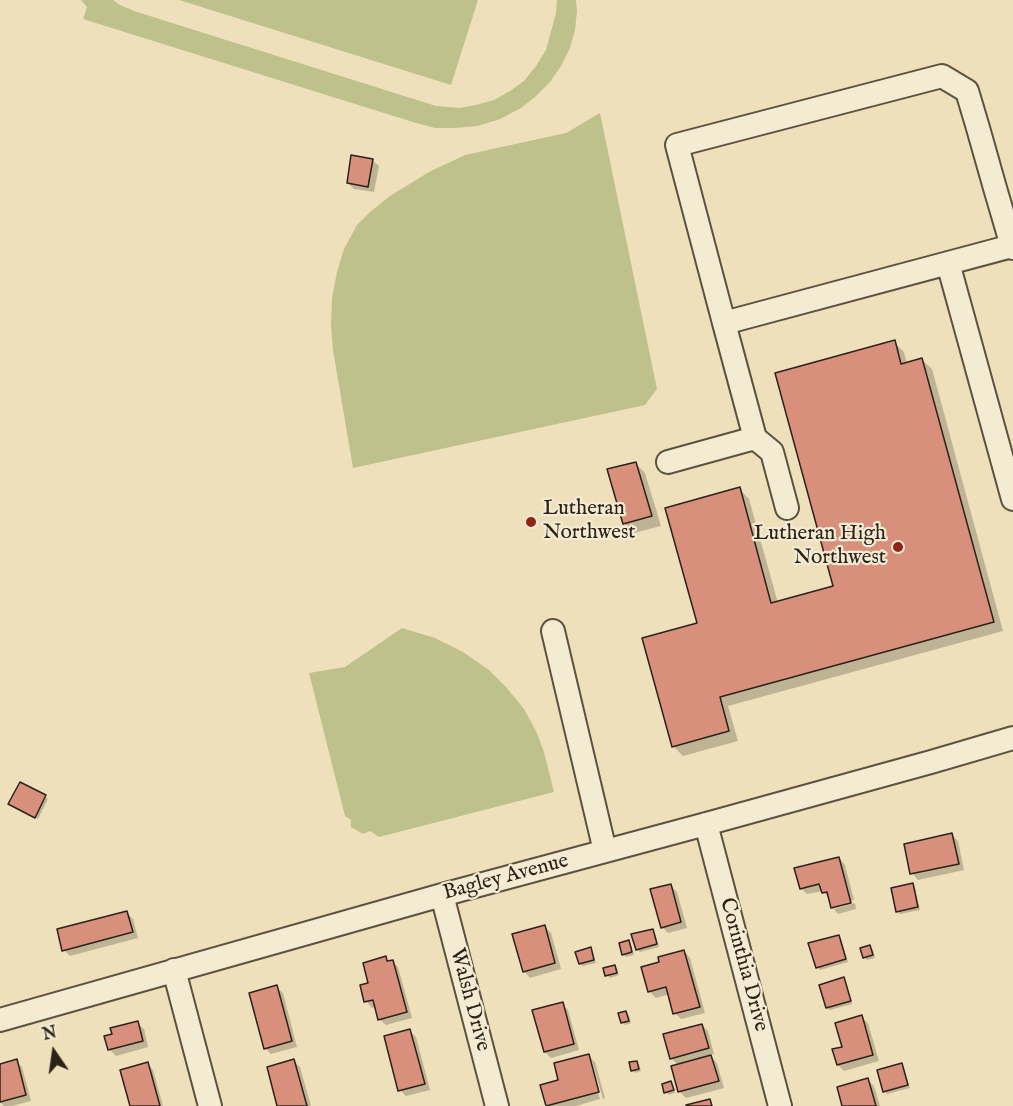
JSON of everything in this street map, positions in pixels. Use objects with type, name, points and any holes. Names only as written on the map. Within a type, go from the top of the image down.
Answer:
[{"type":"street","points":[[724,322],[1013,247],[967,91],[942,76],[677,145],[724,322],[755,438],[771,452],[788,508]]},
{"type":"street","points":[[948,263],[1013,500]]},
{"type":"street","points":[[668,462],[755,438]]},
{"type":"street","points":[[553,631],[605,851]]},
{"type":"street","name":"Bagley Avenue","points":[[0,1020],[442,895],[1013,738]]},
{"type":"street","name":"Corinthia Drive","points":[[706,824],[780,1106]]},
{"type":"street","name":"Walsh Drive","points":[[442,895],[497,1106]]},
{"type":"street","points":[[174,970],[210,1106]]},
{"type":"green space","points":[[81,0],[113,0],[134,11],[436,106],[459,108],[494,100],[524,81],[546,50],[556,13],[557,0],[576,0],[577,11],[570,48],[550,82],[535,97],[521,108],[500,119],[478,126],[435,128],[83,19],[87,7]]},
{"type":"green space","points":[[179,0],[478,0],[451,85]]},
{"type":"green space","points":[[600,113],[657,389],[645,405],[353,468],[333,350],[331,325],[332,298],[337,272],[344,249],[357,225],[390,196],[429,172],[465,155],[566,133]]},
{"type":"green space","points":[[402,628],[435,638],[463,652],[489,670],[506,687],[524,709],[536,731],[554,792],[379,837],[370,831],[363,834],[351,827],[351,820],[345,816],[309,673],[345,667]]},
{"type":"building","points":[[351,155],[373,159],[368,187],[347,183]]},
{"type":"building","name":"Lutheran High Northwest","points":[[895,340],[901,364],[922,358],[994,622],[720,697],[729,731],[672,747],[642,638],[697,623],[665,508],[740,487],[771,603],[833,586],[775,373]]},
{"type":"building","points":[[636,462],[652,516],[623,524],[607,469]]},
{"type":"building","points":[[20,782],[46,795],[35,818],[8,804]]},
{"type":"building","points":[[952,833],[959,864],[910,874],[904,844]]},
{"type":"building","points":[[839,857],[851,903],[831,908],[827,892],[822,893],[819,884],[800,889],[794,868]]},
{"type":"building","points":[[913,883],[918,907],[896,912],[891,888]]},
{"type":"building","points":[[671,884],[681,922],[661,928],[650,889]]},
{"type":"building","points":[[127,911],[133,932],[62,951],[57,929]]},
{"type":"building","points":[[545,925],[555,963],[523,972],[512,934]]},
{"type":"building","points":[[653,929],[657,944],[636,950],[631,934]]},
{"type":"building","points":[[839,935],[846,959],[816,968],[808,943]]},
{"type":"building","points":[[629,940],[632,952],[622,955],[619,943]]},
{"type":"building","points":[[870,945],[873,955],[863,958],[860,948]]},
{"type":"building","points":[[591,947],[594,960],[579,964],[575,952]]},
{"type":"building","points":[[684,950],[700,1007],[673,1014],[666,987],[648,992],[641,967],[659,962],[658,957]]},
{"type":"building","points":[[386,956],[387,961],[393,960],[407,1012],[378,1020],[373,1000],[364,1002],[360,985],[368,983],[363,963]]},
{"type":"building","points":[[615,965],[617,973],[605,976],[603,968]]},
{"type":"building","points":[[844,977],[851,1001],[826,1008],[819,985]]},
{"type":"building","points":[[277,985],[292,1041],[264,1049],[249,993]]},
{"type":"building","points":[[563,1002],[574,1044],[544,1052],[532,1010]]},
{"type":"building","points":[[626,1011],[629,1021],[621,1023],[618,1013]]},
{"type":"building","points":[[862,1015],[873,1055],[837,1065],[832,1049],[842,1047],[835,1023]]},
{"type":"building","points":[[138,1021],[143,1041],[108,1050],[104,1036],[112,1034],[110,1028]]},
{"type":"building","points":[[702,1024],[709,1048],[670,1059],[663,1034]]},
{"type":"building","points":[[410,1029],[425,1084],[398,1091],[384,1036]]},
{"type":"building","points":[[589,1054],[599,1092],[546,1106],[540,1085],[558,1080],[554,1063]]},
{"type":"building","points":[[711,1055],[719,1081],[678,1092],[671,1066]]},
{"type":"building","points":[[17,1059],[26,1095],[0,1102],[0,1064]]},
{"type":"building","points":[[294,1059],[307,1106],[277,1106],[267,1067]]},
{"type":"building","points":[[637,1061],[639,1069],[631,1071],[629,1062]]},
{"type":"building","points":[[148,1062],[160,1106],[130,1106],[120,1070]]},
{"type":"building","points":[[902,1063],[908,1085],[883,1092],[877,1070]]},
{"type":"building","points":[[868,1078],[876,1106],[842,1106],[837,1087]]},
{"type":"building","points":[[671,1081],[674,1090],[664,1093],[662,1084]]},
{"type":"building","points":[[710,1099],[712,1106],[686,1106],[686,1105]]},
{"type":"place","name":"Lutheran Northwest","points":[[531,522]]},
{"type":"place","name":"Lutheran High Northwest","points":[[898,547]]}]
